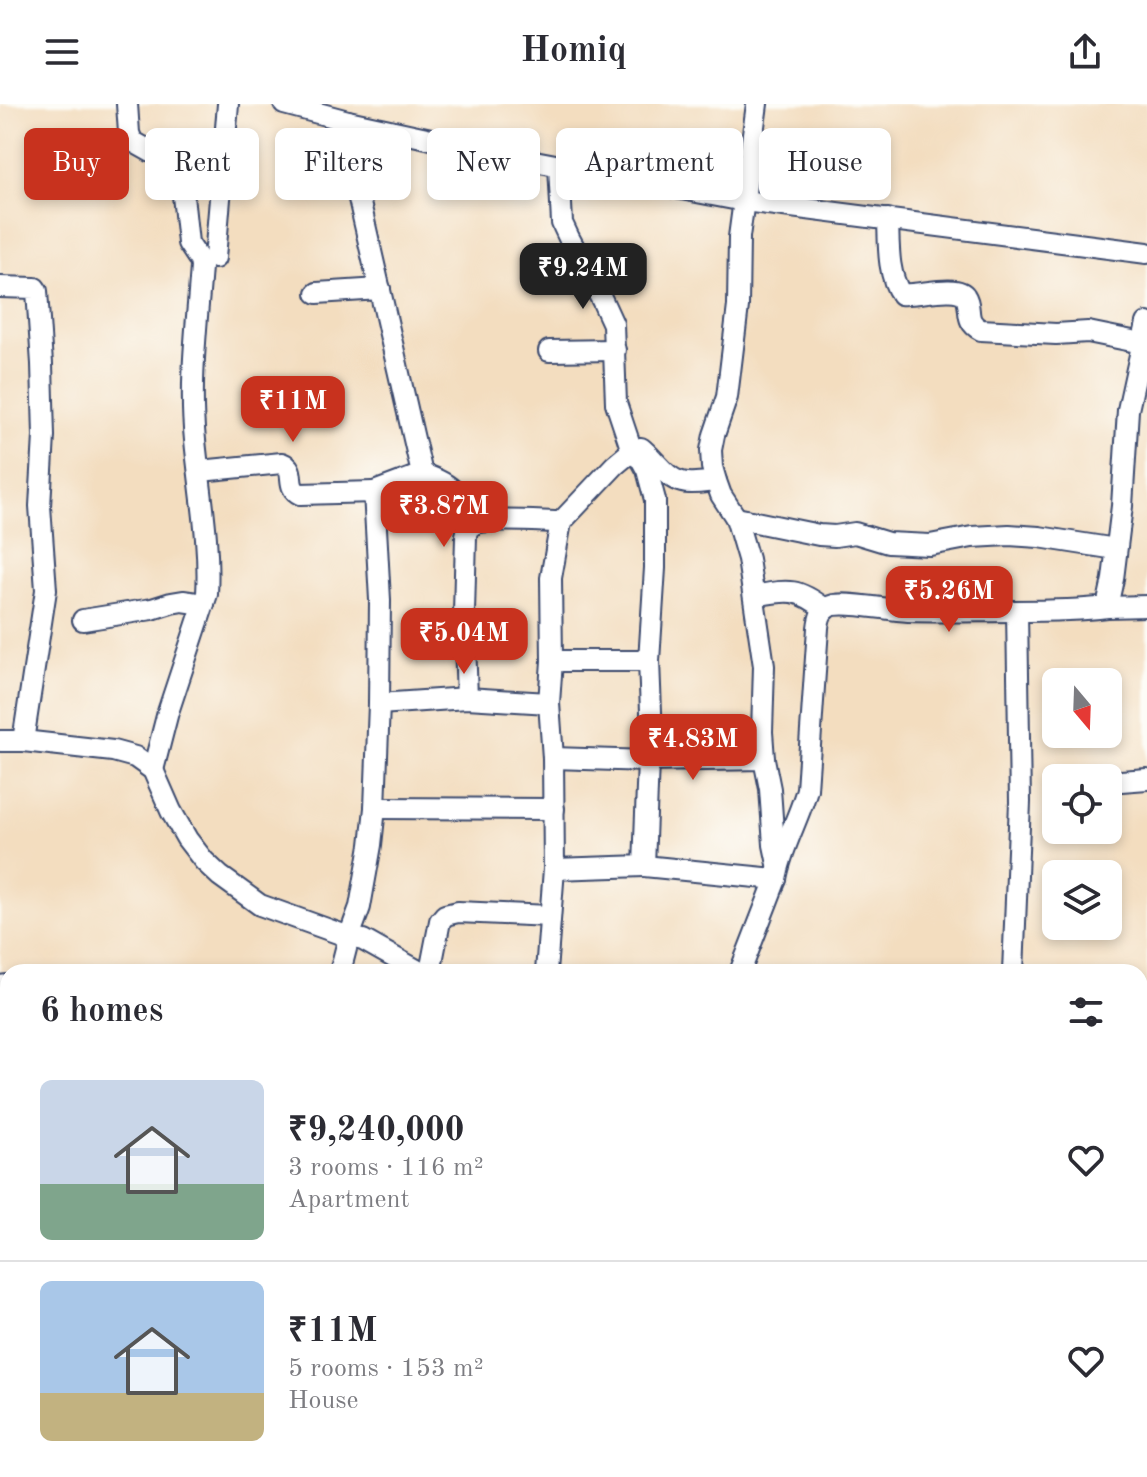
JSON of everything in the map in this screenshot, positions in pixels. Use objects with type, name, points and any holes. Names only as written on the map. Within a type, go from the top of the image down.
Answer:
[{"type":"street","points":[[127,104],[132,141],[157,155],[173,171],[182,186],[188,243],[201,267],[194,365],[195,439],[208,574],[207,594],[168,712],[153,770]]},
{"type":"street","points":[[215,258],[228,104]]},
{"type":"street","points":[[284,104],[348,121],[556,165]]},
{"type":"street","points":[[757,104],[738,251],[738,306],[727,397],[711,450],[712,467],[721,495],[736,518],[748,559],[754,596],[764,666],[764,759],[770,789],[777,872]]},
{"type":"street","points":[[348,121],[354,177],[422,474]]},
{"type":"street","points":[[561,200],[562,223],[613,324],[616,403],[630,445],[647,470],[655,500],[655,568],[649,661],[652,737],[648,761],[644,866]]},
{"type":"street","points":[[739,200],[1147,253]]},
{"type":"street","points":[[888,219],[891,264],[901,294],[961,292],[966,296],[974,327],[1056,334],[1145,333],[1128,410],[1122,506],[1107,607]]},
{"type":"street","points":[[0,287],[29,286],[37,291],[42,364],[44,436],[40,506],[46,590],[23,741]]},
{"type":"street","points":[[317,293],[380,289]]},
{"type":"street","points":[[549,351],[615,350]]},
{"type":"street","points":[[630,445],[676,480],[684,483],[716,481]]},
{"type":"street","points":[[547,964],[554,869],[549,703],[551,578],[561,522],[627,455],[630,445]]},
{"type":"street","points":[[200,471],[282,463],[291,471],[291,485],[300,494],[374,492],[422,474],[447,484],[460,496],[473,525]]},
{"type":"street","points":[[342,964],[360,907],[375,808],[380,600],[374,492]]},
{"type":"street","points":[[736,518],[819,535],[855,533],[888,543],[930,545],[972,537],[1009,535],[1116,549]]},
{"type":"street","points":[[467,698],[464,613],[468,530],[487,521],[561,522]]},
{"type":"street","points":[[754,596],[793,590],[825,609]]},
{"type":"street","points":[[83,620],[183,601],[204,604]]},
{"type":"street","points":[[743,964],[807,789],[819,617],[825,609],[849,605],[939,612],[1075,611],[1147,606]]},
{"type":"street","points":[[1013,964],[1020,802],[1017,611]]},
{"type":"street","points":[[552,661],[649,661]]},
{"type":"street","points":[[379,704],[467,698],[549,703]]},
{"type":"street","points":[[0,741],[113,751],[135,757],[153,770],[187,839],[220,876],[260,905],[363,940],[406,964]]},
{"type":"street","points":[[553,758],[648,761],[764,759]]},
{"type":"street","points":[[1122,781],[1147,779]]},
{"type":"street","points":[[375,808],[554,809]]},
{"type":"street","points":[[554,869],[644,866],[777,872]]},
{"type":"street","points":[[432,964],[440,921],[445,915],[458,912],[550,916]]}]
